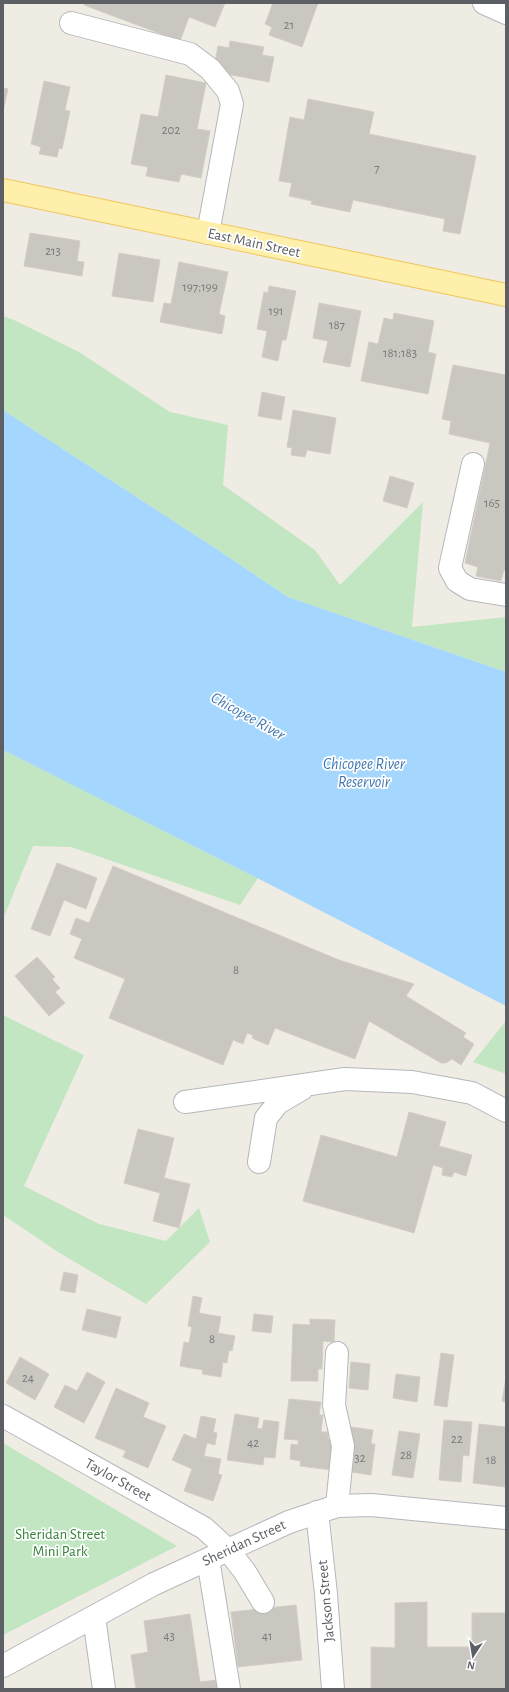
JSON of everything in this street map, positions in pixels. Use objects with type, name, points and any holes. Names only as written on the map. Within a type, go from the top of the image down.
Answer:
[{"type":"main road","name":"East Main Street","points":[[3,190],[506,294]]},
{"type":"street","points":[[484,3],[506,13]]},
{"type":"street","points":[[71,23],[190,54],[210,69],[228,91],[232,104],[208,233]]},
{"type":"street","points":[[473,464],[450,568],[457,581],[470,589],[506,595]]},
{"type":"street","points":[[185,1102],[345,1079],[412,1082],[472,1093],[506,1111]]},
{"type":"street","points":[[259,1162],[266,1118],[278,1103],[310,1084]]},
{"type":"street","points":[[336,1353],[334,1405],[343,1446],[337,1506]]},
{"type":"street","name":"Taylor Street","points":[[3,1416],[204,1528],[228,1550],[245,1572],[263,1602]]},
{"type":"street","name":"Sheridan Street","points":[[3,1666],[154,1584],[289,1522],[337,1506],[371,1505],[506,1518]]},
{"type":"street","name":"Jackson Street","points":[[317,1512],[326,1594],[333,1689]]},
{"type":"street","points":[[208,1559],[229,1689]]},
{"type":"street","points":[[94,1617],[104,1689]]},
{"type":"green space","points":[[3,316],[79,352],[170,412],[228,425],[223,485],[315,550],[340,585],[423,502],[412,627],[506,617],[506,672],[288,597],[3,410]]},
{"type":"green space","points":[[3,750],[258,878],[240,905],[71,847],[33,846],[3,919]]},
{"type":"green space","points":[[3,1015],[84,1055],[24,1186],[99,1224],[166,1241],[199,1208],[210,1242],[146,1304],[58,1252],[3,1215]]},
{"type":"green space","points":[[506,1021],[506,1074],[473,1062]]},
{"type":"green space","name":"Sheridan Street Mini Park","points":[[3,1443],[177,1546],[3,1635]]},
{"type":"water","name":"Chicopee River Reservoir","points":[[3,410],[288,597],[506,672],[506,1006],[3,750]]},
{"type":"building","points":[[85,3],[225,3],[215,27],[189,17],[180,41],[84,5]]},
{"type":"building","points":[[273,3],[318,3],[302,47],[269,35],[272,27],[265,24]]},
{"type":"building","points":[[230,41],[264,47],[262,55],[274,57],[269,82],[221,73],[214,68],[218,46],[229,48]]},
{"type":"building","points":[[166,75],[206,83],[197,129],[210,131],[201,178],[181,174],[179,182],[146,176],[148,167],[131,164],[141,114],[158,117]]},
{"type":"building","points":[[44,81],[70,87],[65,110],[70,111],[62,149],[59,148],[57,157],[39,154],[41,147],[31,144]]},
{"type":"building","points":[[3,88],[8,89],[3,111]]},
{"type":"building","points":[[308,99],[374,112],[369,134],[476,156],[460,234],[443,231],[445,219],[353,200],[350,212],[311,204],[312,201],[289,196],[292,183],[279,181],[290,117],[304,120]]},
{"type":"building","points":[[30,233],[80,241],[77,261],[84,262],[82,276],[24,266]]},
{"type":"building","points":[[119,253],[160,260],[153,302],[112,296]]},
{"type":"building","points":[[179,262],[228,272],[219,314],[225,316],[222,334],[160,322],[164,303],[171,304]]},
{"type":"building","points":[[269,286],[296,291],[286,340],[282,340],[278,361],[262,357],[267,331],[257,329],[264,292],[268,293]]},
{"type":"building","points":[[319,303],[361,311],[350,367],[323,362],[328,341],[313,338]]},
{"type":"building","points":[[394,313],[434,321],[428,352],[436,354],[428,394],[361,381],[369,342],[378,344],[384,318],[393,320]]},
{"type":"building","points":[[453,365],[506,375],[506,571],[504,570],[501,581],[476,576],[478,567],[465,563],[490,443],[449,434],[451,421],[442,419]]},
{"type":"building","points":[[262,392],[285,397],[281,420],[258,416]]},
{"type":"building","points":[[293,410],[336,418],[330,454],[307,450],[305,457],[291,455],[292,448],[287,447]]},
{"type":"building","points":[[390,476],[414,483],[407,508],[383,501]]},
{"type":"building","points":[[57,863],[97,878],[86,909],[64,900],[50,936],[31,929]]},
{"type":"building","points":[[113,866],[339,960],[414,984],[406,996],[466,1033],[463,1037],[474,1044],[461,1065],[452,1059],[446,1063],[441,1063],[369,1021],[355,1059],[275,1028],[268,1045],[252,1038],[253,1035],[247,1033],[243,1044],[233,1040],[223,1065],[109,1018],[125,979],[74,958],[82,939],[70,934],[76,918],[89,923]]},
{"type":"building","points":[[37,957],[55,977],[52,979],[60,988],[55,992],[65,1003],[49,1016],[15,976]]},
{"type":"building","points":[[409,1112],[446,1122],[439,1146],[472,1155],[466,1176],[454,1172],[452,1177],[442,1175],[443,1168],[433,1165],[414,1233],[303,1201],[321,1135],[397,1157]]},
{"type":"building","points":[[138,1129],[174,1138],[164,1178],[190,1184],[179,1228],[153,1221],[160,1193],[124,1183]]},
{"type":"building","points":[[64,1272],[78,1275],[75,1293],[60,1290]]},
{"type":"building","points":[[193,1296],[202,1298],[199,1313],[221,1317],[218,1333],[235,1336],[232,1351],[229,1350],[227,1363],[223,1362],[221,1377],[202,1374],[203,1370],[180,1366],[184,1342],[189,1343],[192,1327],[188,1326]]},
{"type":"building","points":[[87,1309],[121,1317],[116,1338],[82,1330]]},
{"type":"building","points":[[254,1314],[273,1316],[271,1333],[252,1331]]},
{"type":"building","points":[[310,1319],[335,1320],[334,1342],[323,1341],[322,1369],[318,1369],[318,1381],[291,1381],[293,1324],[310,1325]]},
{"type":"building","points":[[441,1353],[454,1355],[447,1407],[434,1405]]},
{"type":"building","points":[[20,1357],[49,1374],[35,1400],[6,1383]]},
{"type":"building","points":[[351,1362],[370,1364],[368,1390],[349,1388]]},
{"type":"building","points":[[87,1372],[105,1382],[84,1423],[54,1407],[65,1385],[77,1391]]},
{"type":"building","points":[[396,1374],[420,1377],[417,1402],[393,1398]]},
{"type":"building","points":[[506,1378],[506,1402],[502,1401]]},
{"type":"building","points":[[116,1388],[149,1403],[143,1417],[166,1426],[148,1468],[123,1457],[126,1451],[95,1438]]},
{"type":"building","points":[[289,1399],[321,1402],[319,1415],[323,1415],[321,1432],[328,1432],[328,1439],[335,1440],[332,1470],[300,1466],[301,1461],[290,1459],[291,1444],[298,1445],[298,1440],[284,1439]]},
{"type":"building","points":[[235,1414],[259,1418],[257,1428],[262,1429],[264,1420],[279,1422],[275,1458],[264,1457],[263,1465],[227,1460]]},
{"type":"building","points":[[201,1416],[216,1419],[213,1432],[217,1433],[215,1445],[207,1443],[204,1456],[221,1459],[218,1474],[222,1475],[213,1501],[184,1491],[192,1469],[172,1460],[184,1434],[196,1439]]},
{"type":"building","points":[[444,1420],[472,1422],[469,1456],[463,1455],[461,1482],[439,1480]]},
{"type":"building","points":[[479,1424],[506,1427],[505,1487],[473,1483]]},
{"type":"building","points":[[351,1427],[373,1430],[371,1444],[375,1444],[371,1475],[345,1471]]},
{"type":"building","points":[[399,1431],[420,1434],[413,1478],[392,1475]]},
{"type":"building","points":[[427,1602],[427,1647],[472,1647],[472,1613],[506,1613],[506,1689],[371,1689],[371,1647],[395,1648],[395,1603]]},
{"type":"building","points":[[296,1605],[302,1660],[238,1667],[231,1612]]},
{"type":"building","points":[[190,1614],[200,1682],[217,1680],[219,1689],[136,1689],[131,1655],[148,1652],[144,1621]]},
{"type":"water label","name":"Chicopee River","points":[[248,716]]}]
